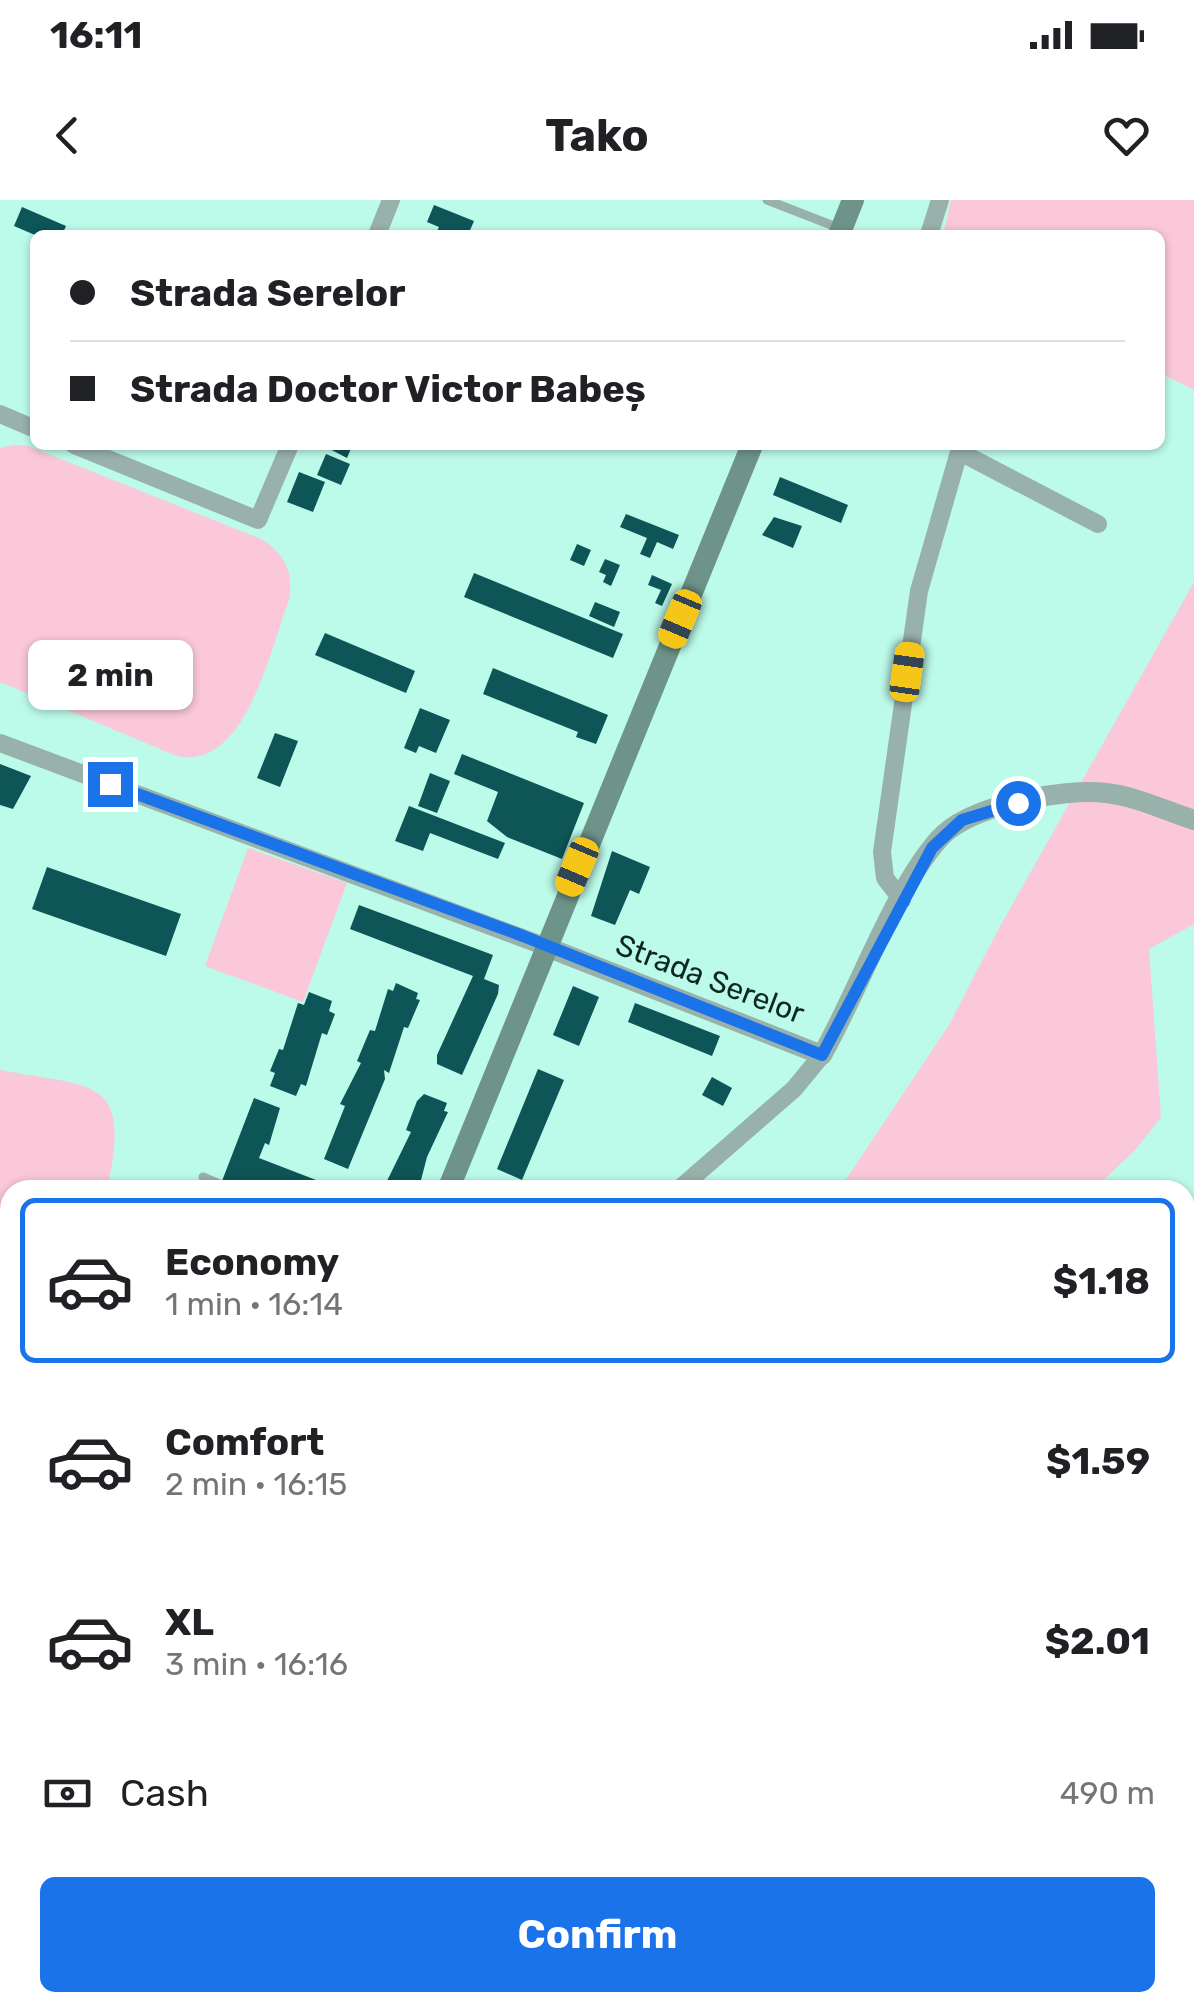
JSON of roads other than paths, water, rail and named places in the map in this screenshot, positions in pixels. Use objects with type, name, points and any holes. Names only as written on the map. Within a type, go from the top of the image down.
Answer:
[{"type":"main road","points":[[841,230],[853,200]]},
{"type":"main road","points":[[452,1180],[544,946],[750,450]]},
{"type":"street","points":[[379,230],[391,200]]},
{"type":"street","points":[[931,230],[940,200]]},
{"type":"street","points":[[0,414],[30,427]]},
{"type":"street","points":[[86,450],[258,520],[288,450]]},
{"type":"street","points":[[902,900],[884,878],[882,852],[919,591],[960,450]]},
{"type":"street","points":[[965,450],[1098,524]]},
{"type":"street","points":[[0,743],[544,946]]},
{"type":"street","name":"Strada Serelor","points":[[544,946],[822,1055],[902,900],[941,836],[962,820],[1042,797],[1106,792],[1194,820]]},
{"type":"street","points":[[689,1180],[794,1089],[822,1055]]},
{"type":"lane","points":[[767,200],[835,230]]},
{"type":"lane","points":[[203,1178],[208,1180]]}]
